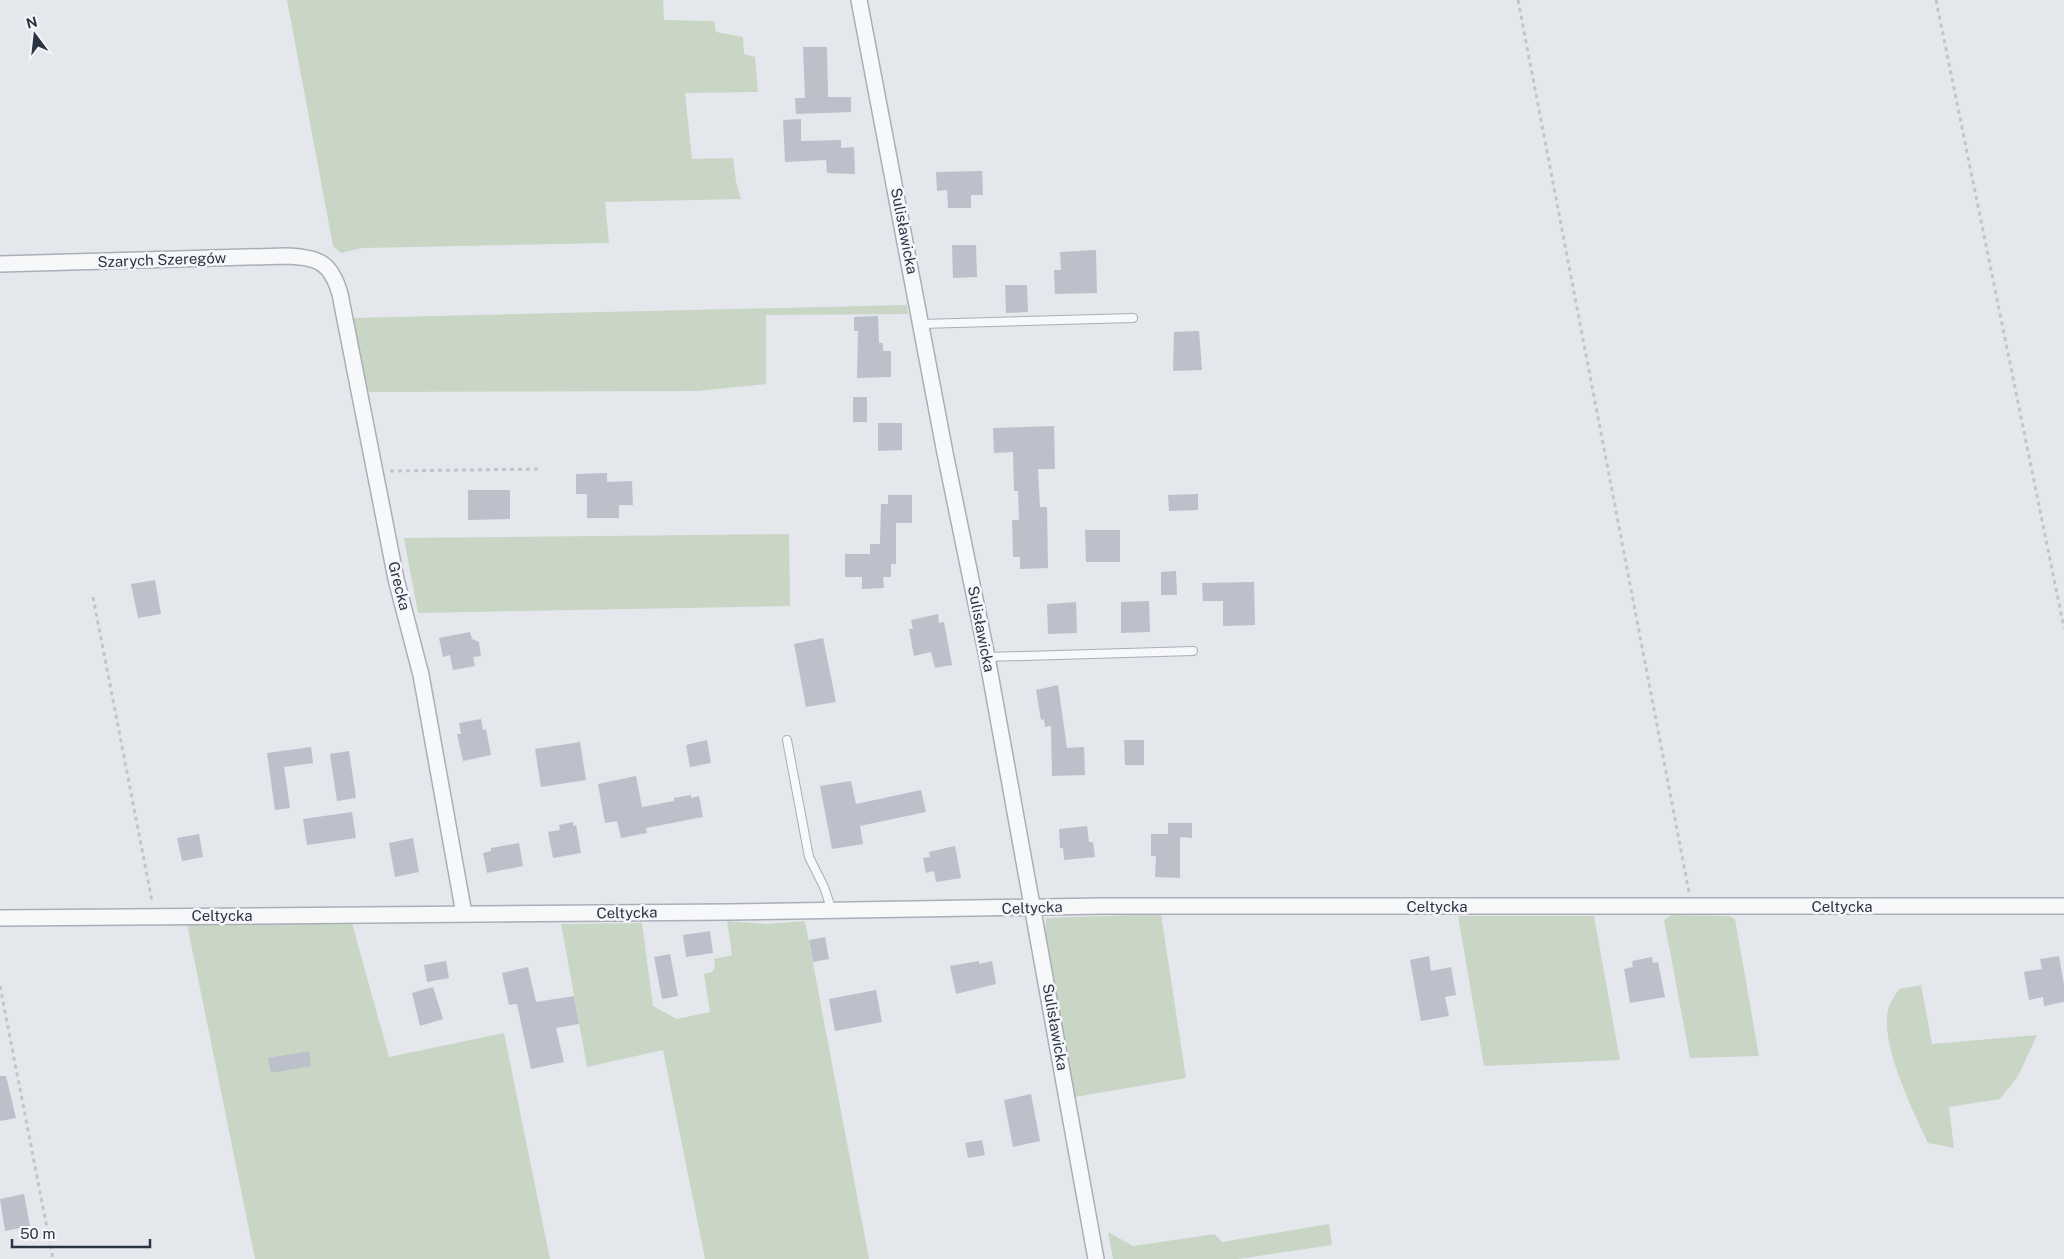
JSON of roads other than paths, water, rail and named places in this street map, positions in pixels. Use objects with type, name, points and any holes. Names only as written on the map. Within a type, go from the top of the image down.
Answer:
[{"type":"street","name":"Sulisławicka","points":[[859,0],[987,657],[1012,804],[1034,908],[1096,1259]]},
{"type":"street","name":"Szarych Szeregów","points":[[0,264],[286,256],[303,256],[322,263]]},
{"type":"street","name":"Grecka","points":[[322,263],[334,276],[340,294],[396,579],[421,675],[464,914]]},
{"type":"street","name":"Celtycka","points":[[0,918],[832,911],[1102,906],[2064,906]]},
{"type":"lane","points":[[921,324],[1132,318]]},
{"type":"lane","points":[[987,657],[1193,651]]},
{"type":"lane","points":[[787,740],[809,857],[824,887],[832,911]]}]
